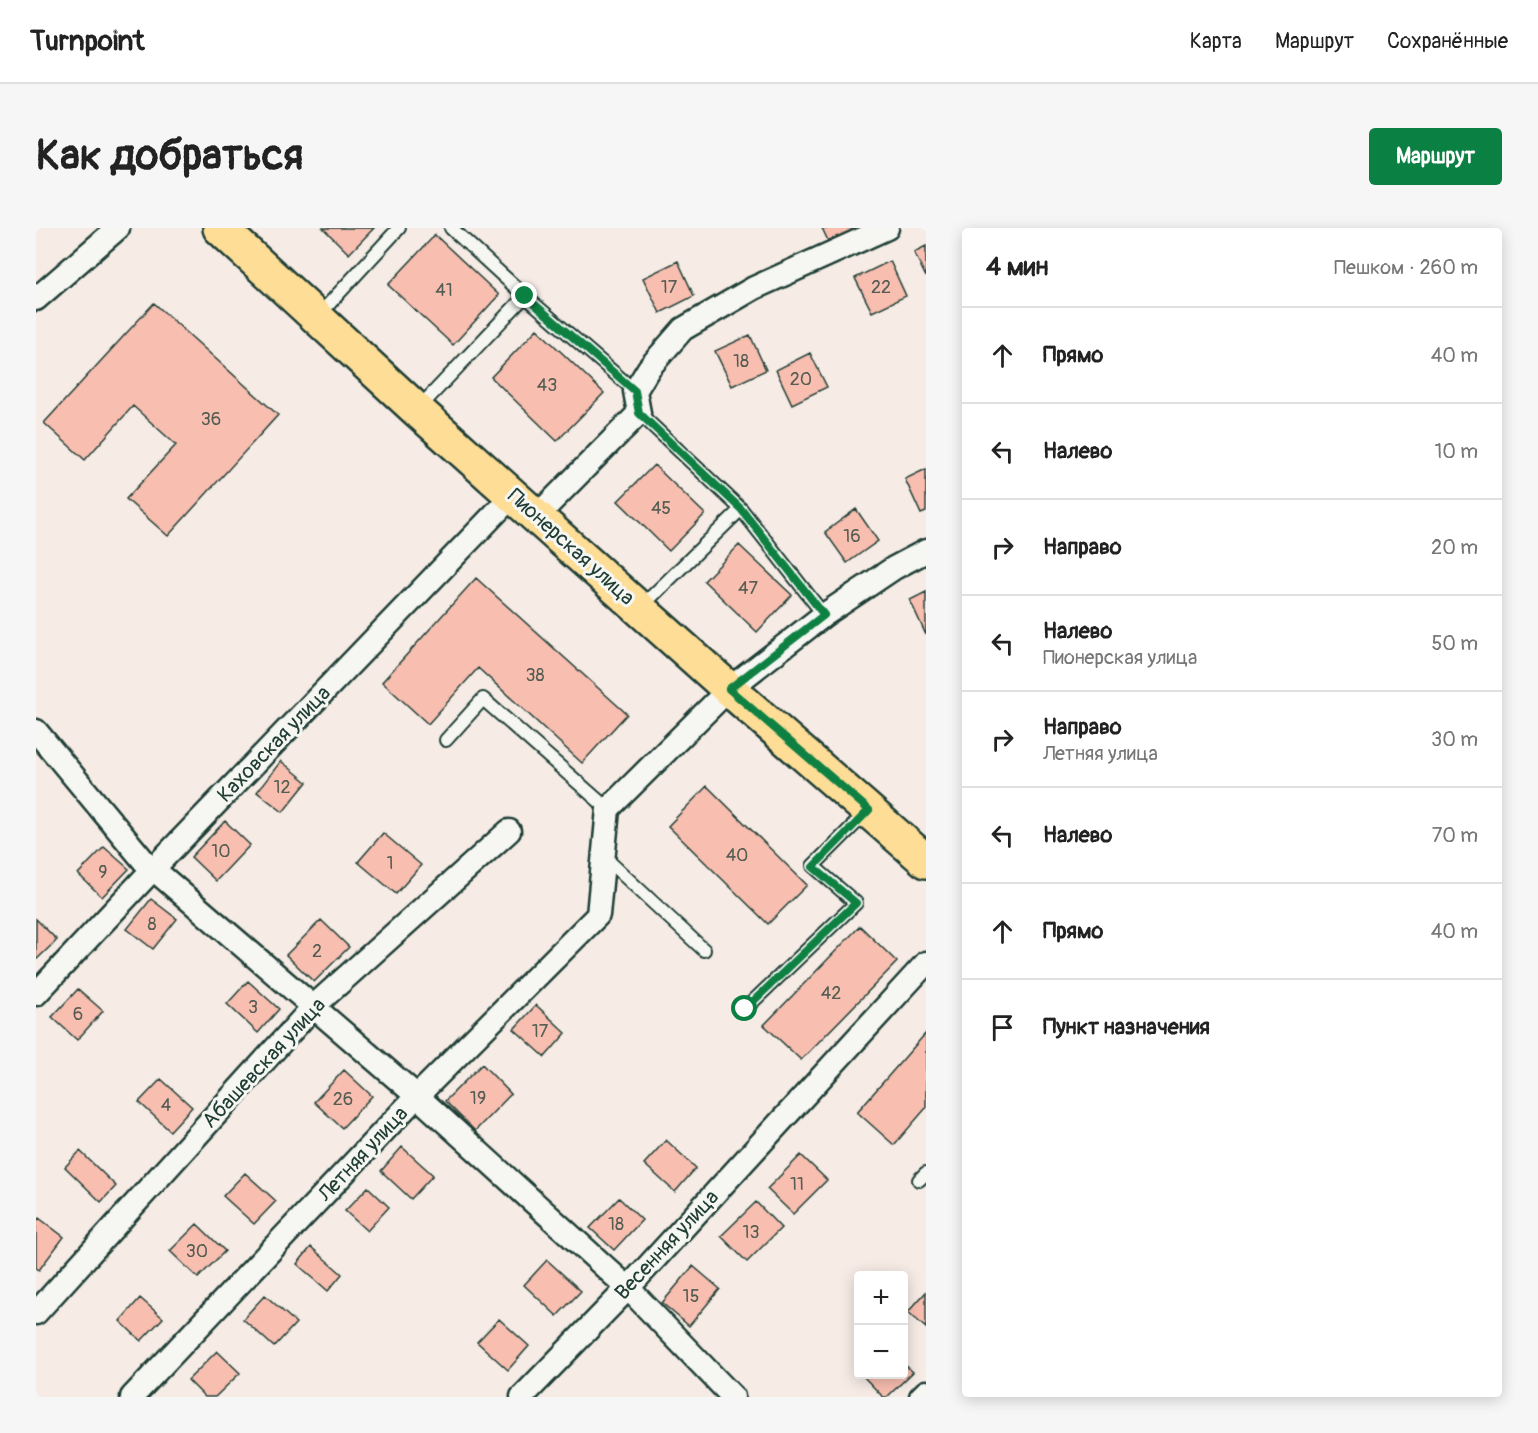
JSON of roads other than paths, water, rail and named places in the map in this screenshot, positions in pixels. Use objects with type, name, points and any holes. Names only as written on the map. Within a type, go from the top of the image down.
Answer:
[{"type":"main road","name":"Пионерская улица","points":[[220,228],[417,410],[729,689],[926,861]]},
{"type":"street","points":[[36,299],[118,228]]},
{"type":"street","points":[[639,413],[635,391],[649,368],[683,329],[754,288],[886,228]]},
{"type":"street","name":"Каховская улица","points":[[36,994],[153,869],[525,505],[639,413]]},
{"type":"street","points":[[603,856],[608,809],[729,689],[824,615],[894,568],[926,551]]},
{"type":"street","points":[[36,731],[144,861],[417,1096],[628,1288],[733,1397]]},
{"type":"street","name":"Абашевская улица","points":[[36,1313],[314,1006],[509,831]]},
{"type":"street","name":"Летняя улица","points":[[132,1397],[417,1096],[598,915],[603,856]]},
{"type":"street","name":"Весенняя улица","points":[[522,1397],[628,1288],[926,963]]},
{"type":"street","points":[[921,1397],[926,1392]]},
{"type":"lane","points":[[316,317],[399,228]]},
{"type":"lane","points":[[451,228],[525,296],[635,391]]},
{"type":"lane","points":[[417,410],[525,296]]},
{"type":"lane","points":[[639,413],[741,509],[824,615]]},
{"type":"lane","points":[[640,608],[741,509]]},
{"type":"lane","points":[[446,740],[483,699],[608,809]]},
{"type":"lane","points":[[745,1009],[856,903],[813,867],[869,810]]},
{"type":"lane","points":[[603,856],[704,950]]}]
